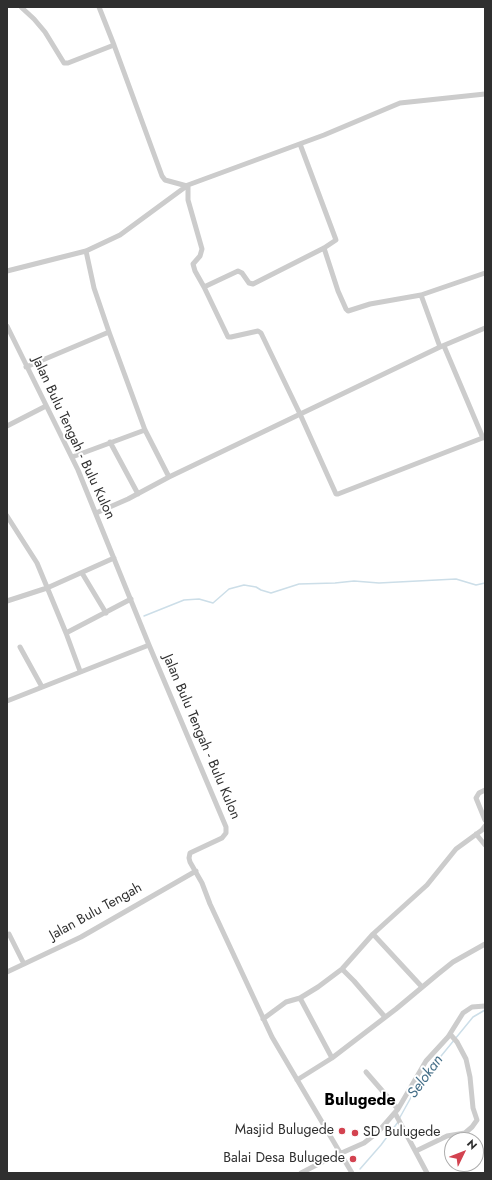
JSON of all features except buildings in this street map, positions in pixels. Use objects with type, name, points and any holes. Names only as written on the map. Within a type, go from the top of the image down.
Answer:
[{"type":"street","points":[[21,7],[45,32],[64,63],[68,63],[114,45]]},
{"type":"street","points":[[99,7],[162,176],[165,180],[188,186]]},
{"type":"street","points":[[7,271],[86,251],[120,235],[188,186],[300,144],[403,102],[485,94]]},
{"type":"street","points":[[204,287],[238,271],[242,273],[249,283],[253,284],[335,241],[336,238],[300,144]]},
{"type":"street","points":[[188,186],[188,200],[202,249],[200,256],[193,267],[228,337],[231,338],[258,331],[260,332],[300,414],[335,493],[337,494],[484,437],[442,346],[421,295]]},
{"type":"street","points":[[324,248],[329,268],[348,311],[370,304],[421,295],[485,273]]},
{"type":"street","points":[[86,251],[94,288],[108,332],[145,430],[169,477]]},
{"type":"street","name":"Jalan Bulu Tengah - Bulu Kulon","points":[[7,326],[26,367],[72,457],[226,827],[226,833],[222,838],[190,854],[190,862],[196,871],[263,1019],[352,1173]]},
{"type":"street","points":[[96,513],[442,346],[485,328]]},
{"type":"street","points":[[26,367],[108,332]]},
{"type":"street","points":[[7,426],[46,406]]},
{"type":"street","points":[[72,457],[145,430]]},
{"type":"street","points":[[110,442],[138,494]]},
{"type":"street","points":[[7,516],[37,563],[66,633],[80,672]]},
{"type":"street","points":[[7,601],[47,588],[114,558]]},
{"type":"street","points":[[82,573],[106,612]]},
{"type":"street","points":[[66,633],[131,599]]},
{"type":"street","points":[[7,701],[149,645]]},
{"type":"street","points":[[20,647],[42,687]]},
{"type":"street","points":[[485,790],[479,793],[476,798],[485,820]]},
{"type":"street","points":[[263,1019],[286,1002],[300,998],[318,987],[342,969],[373,934],[425,887],[456,849],[485,826]]},
{"type":"street","points":[[476,834],[485,846]]},
{"type":"street","name":"Jalan Bulu Tengah","points":[[7,972],[81,937],[196,871]]},
{"type":"street","points":[[9,934],[24,964]]},
{"type":"street","points":[[373,934],[422,987]]},
{"type":"street","points":[[297,1080],[332,1058],[453,962],[485,944]]},
{"type":"street","points":[[342,969],[385,1017]]},
{"type":"street","points":[[300,998],[332,1058]]},
{"type":"street","points":[[301,1173],[340,1153],[364,1143],[378,1132],[397,1111],[426,1061],[451,1034],[458,1020],[468,1009],[485,1006]]},
{"type":"street","points":[[416,1151],[447,1136],[465,1133],[472,1127],[476,1120],[466,1059],[451,1034]]},
{"type":"street","points":[[366,1072],[397,1111],[400,1120],[427,1173]]},
{"type":"waterway","points":[[144,616],[184,600],[199,599],[213,603],[229,589],[244,585],[256,587],[271,593],[299,584],[354,581],[379,583],[456,579],[476,585],[485,583]]},
{"type":"waterway","name":"Selokan","points":[[399,1119],[419,1083],[473,1017],[485,1010]]},
{"type":"waterway","name":"Selokan","points":[[360,1169],[381,1145],[398,1122]]},
{"type":"place","name":"Masjid Bulugede","points":[[342,1131]]},
{"type":"place","name":"SD Bulugede","points":[[355,1133]]},
{"type":"place","name":"Balai Desa Bulugede","points":[[353,1159]]},
{"type":"district","name":"Bulugede","points":[[360,1101]]}]
